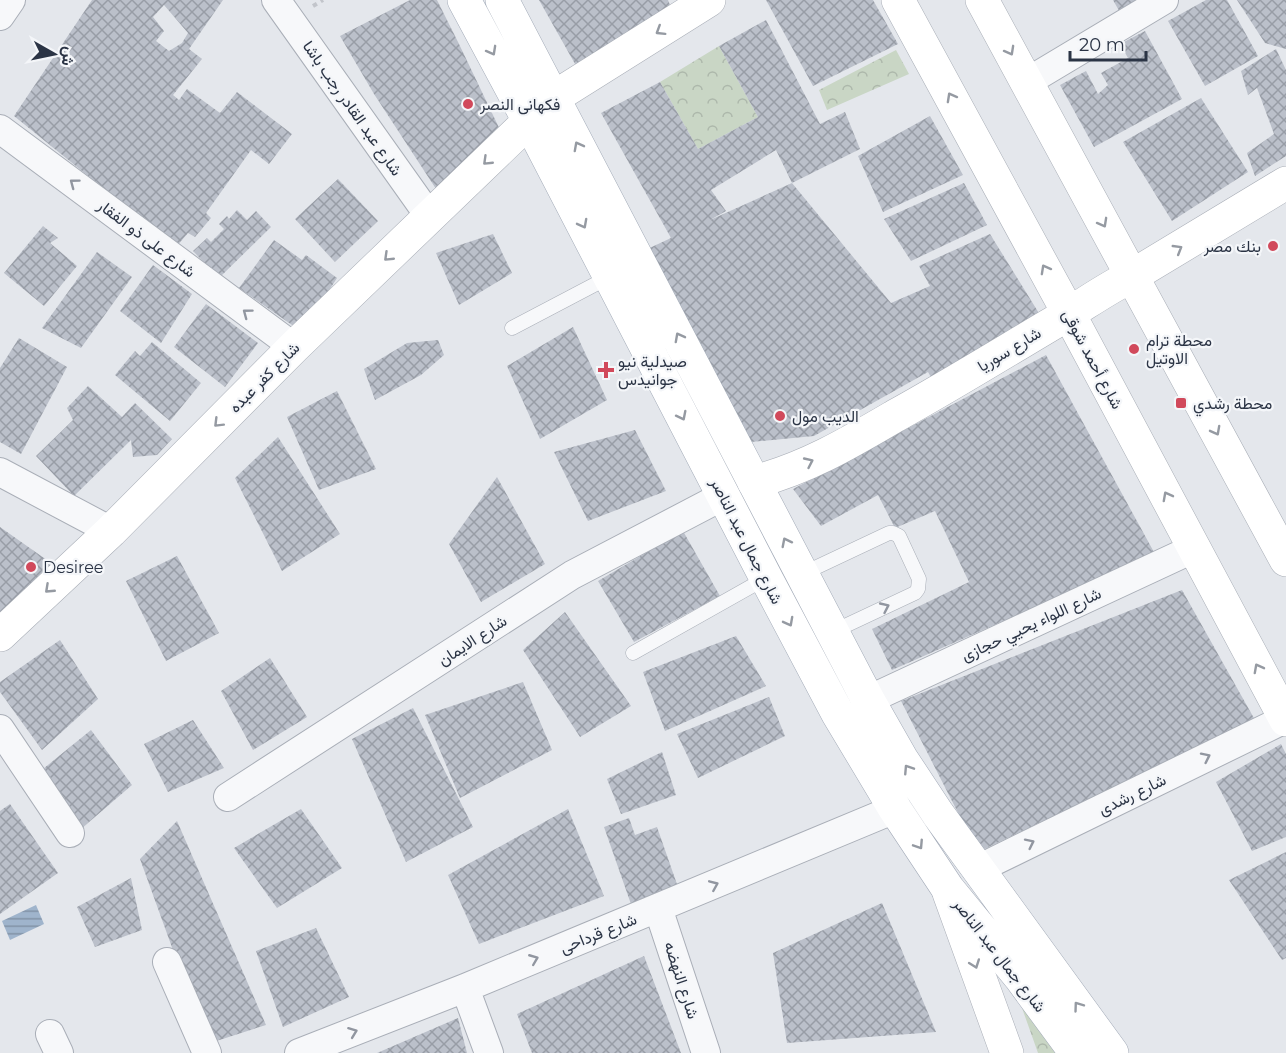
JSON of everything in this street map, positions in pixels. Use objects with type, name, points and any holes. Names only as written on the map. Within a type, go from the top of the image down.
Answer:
[{"type":"street","points":[[0,16],[11,0]]},
{"type":"street","name":"شارع عبد القادر رجب باشا","points":[[276,0],[430,217]]},
{"type":"street","name":"شارع جمال عبد الناصر","points":[[464,0],[530,120],[838,714],[895,809],[948,889],[1020,977],[1076,1053]]},
{"type":"street","name":"شارع جمال عبد الناصر","points":[[502,0],[832,632],[901,758],[938,814],[1112,1053]]},
{"type":"street","name":"شارع كفر عبده","points":[[0,635],[111,531],[294,347],[553,98],[709,0]]},
{"type":"street","name":"شارع أحمد شوقى","points":[[898,0],[1286,719]]},
{"type":"street","points":[[982,0],[1286,561]]},
{"type":"street","points":[[1027,82],[1164,0]]},
{"type":"street","name":"شارع على ذو الفقار","points":[[0,129],[294,347]]},
{"type":"street","name":"شارع سوريا","points":[[754,482],[795,469],[837,449],[926,399],[1286,183]]},
{"type":"street","points":[[0,472],[111,531]]},
{"type":"street","name":"شارع الايمان","points":[[228,797],[572,575],[723,496]]},
{"type":"street","name":"شارع اللواء يحيي حجازى","points":[[868,700],[1195,548]]},
{"type":"street","name":"شارع رشدى","points":[[978,869],[1286,719]]},
{"type":"street","points":[[0,729],[70,833]]},
{"type":"street","name":"شارع قرداحى","points":[[298,1053],[465,988],[895,809]]},
{"type":"street","points":[[948,889],[1007,1053]]},
{"type":"street","name":"شارع النهضه","points":[[658,908],[706,1053]]},
{"type":"street","points":[[167,962],[207,1053]]},
{"type":"street","points":[[465,988],[489,1053]]},
{"type":"lane","points":[[512,328],[611,276]]},
{"type":"lane","points":[[802,573],[889,533],[899,536],[919,579],[918,589],[915,593],[832,632]]},
{"type":"lane","points":[[633,653],[766,578]]},
{"type":"green space","points":[[719,46],[758,117],[698,149],[660,82]]},
{"type":"green space","points":[[896,50],[909,74],[827,110],[819,90]]},
{"type":"green space","points":[[1022,1008],[1060,1053],[1038,1053]]},
{"type":"water","points":[[36,905],[44,924],[10,940],[2,921]]},
{"type":"building","points":[[92,0],[223,0],[189,49],[202,59],[173,95],[179,100],[187,89],[220,113],[237,92],[292,134],[269,164],[251,150],[206,213],[211,218],[195,237],[188,233],[176,247],[14,116]],"holes":[[[164,5],[188,33],[182,43],[169,51],[156,41],[164,31],[153,17]]]},
{"type":"building","points":[[410,0],[437,0],[503,136],[440,195],[374,94],[340,36]]},
{"type":"building","points":[[539,0],[668,0],[672,10],[579,71]]},
{"type":"building","points":[[766,0],[873,0],[898,44],[813,86]]},
{"type":"building","points":[[1113,0],[1149,0],[1122,16]]},
{"type":"building","points":[[1206,0],[1227,0],[1258,56],[1205,86],[1168,21]]},
{"type":"building","points":[[1237,0],[1286,0],[1286,49],[1265,43]]},
{"type":"building","points":[[766,20],[820,124],[845,112],[860,149],[792,183],[891,303],[930,286],[919,266],[990,234],[1045,323],[932,379],[928,372],[814,436],[740,443],[641,252],[671,238],[601,113],[660,82],[698,149],[758,117],[719,46]],"holes":[[[776,150],[792,183],[710,220],[726,211],[711,190]]]},
{"type":"building","points":[[1145,31],[1182,99],[1094,147],[1060,85],[1086,71],[1098,94],[1108,85],[1101,73],[1128,58],[1120,44]]},
{"type":"building","points":[[1276,49],[1286,70],[1286,156],[1255,176],[1247,153],[1274,134],[1257,88],[1248,95],[1241,71]]},
{"type":"building","points":[[1201,98],[1248,172],[1172,221],[1123,142]]},
{"type":"building","points":[[930,116],[963,175],[883,212],[858,156]]},
{"type":"building","points":[[338,179],[378,221],[335,262],[295,219]]},
{"type":"building","points":[[964,183],[987,225],[911,261],[884,219]]},
{"type":"building","points":[[237,210],[247,220],[256,211],[271,227],[219,278],[193,251],[207,238],[211,242],[224,229],[219,224],[227,216],[229,219]]},
{"type":"building","points":[[43,226],[58,238],[50,243],[77,266],[44,306],[4,273]]},
{"type":"building","points":[[493,234],[512,273],[459,305],[436,253]]},
{"type":"building","points":[[274,240],[302,260],[306,255],[337,278],[302,332],[239,288]]},
{"type":"building","points":[[97,252],[132,277],[81,348],[42,328]]},
{"type":"building","points":[[153,265],[192,294],[161,343],[120,311]]},
{"type":"building","points":[[206,304],[258,343],[225,387],[174,347]]},
{"type":"building","points":[[573,327],[607,400],[540,439],[507,366]]},
{"type":"building","points":[[19,338],[67,367],[21,454],[0,442],[0,368]]},
{"type":"building","points":[[438,340],[444,355],[421,375],[375,400],[364,369],[407,343]]},
{"type":"building","points":[[152,342],[201,383],[170,421],[115,375],[135,351],[140,356]]},
{"type":"building","points":[[1046,355],[1155,554],[892,670],[872,629],[969,582],[935,511],[895,528],[878,495],[821,526],[793,489]]},
{"type":"building","points":[[88,386],[122,417],[135,403],[172,439],[157,455],[133,457],[131,440],[74,496],[36,456],[73,420],[67,408]]},
{"type":"building","points":[[337,391],[376,469],[319,490],[287,417]]},
{"type":"building","points":[[635,430],[666,491],[588,521],[554,452]]},
{"type":"building","points":[[278,437],[340,534],[282,571],[235,478]]},
{"type":"building","points":[[497,477],[545,564],[481,602],[449,544]]},
{"type":"building","points":[[0,527],[61,570],[0,630]]},
{"type":"building","points":[[683,531],[720,596],[634,642],[598,581]]},
{"type":"building","points":[[177,556],[219,633],[166,661],[126,581]]},
{"type":"building","points":[[1182,590],[1255,720],[978,852],[901,701]]},
{"type":"building","points":[[565,612],[631,706],[580,737],[523,650]]},
{"type":"building","points":[[736,636],[766,686],[665,731],[643,672]]},
{"type":"building","points":[[60,640],[98,699],[42,750],[0,692],[0,682]]},
{"type":"building","points":[[270,658],[307,717],[253,750],[221,691]]},
{"type":"building","points":[[523,682],[552,750],[460,798],[425,715]]},
{"type":"building","points":[[769,697],[785,736],[698,778],[677,734]]},
{"type":"building","points":[[413,708],[473,827],[406,862],[352,739]]},
{"type":"building","points":[[193,720],[224,768],[168,792],[144,744]]},
{"type":"building","points":[[91,730],[132,785],[81,829],[43,769]]},
{"type":"building","points":[[1281,744],[1286,754],[1286,837],[1252,851],[1216,782]]},
{"type":"building","points":[[662,752],[676,795],[621,814],[607,779]]},
{"type":"building","points":[[10,804],[58,873],[0,914],[0,811]]},
{"type":"building","points":[[301,809],[342,868],[277,908],[234,848]]},
{"type":"building","points":[[568,809],[604,896],[479,944],[448,875]]},
{"type":"building","points":[[629,818],[635,835],[657,827],[679,890],[632,907],[604,827]]},
{"type":"building","points":[[177,821],[266,1025],[207,1044],[140,859]]},
{"type":"building","points":[[1286,852],[1286,958],[1282,960],[1229,880]]},
{"type":"building","points":[[131,878],[142,930],[95,947],[77,907]]},
{"type":"building","points":[[882,903],[936,1032],[787,1043],[773,953]]},
{"type":"building","points":[[316,928],[349,997],[283,1027],[256,951]]},
{"type":"building","points":[[644,956],[681,1053],[532,1053],[517,1014]]},
{"type":"building","points":[[458,1018],[467,1053],[377,1053]]},
{"type":"place","name":"فكهانى النصر","points":[[468,104]]},
{"type":"place","name":"بنك مصر","points":[[1273,246]]},
{"type":"place","name":"محطة ترام الاوتيل","points":[[1134,349]]},
{"type":"place","name":"صيدلية نيو جوانيدس","points":[[606,370]]},
{"type":"place","name":"محطة رشدي","points":[[1181,403]]},
{"type":"place","name":"الديب مول","points":[[780,416]]},
{"type":"place","name":"Desiree","points":[[31,567]]}]
